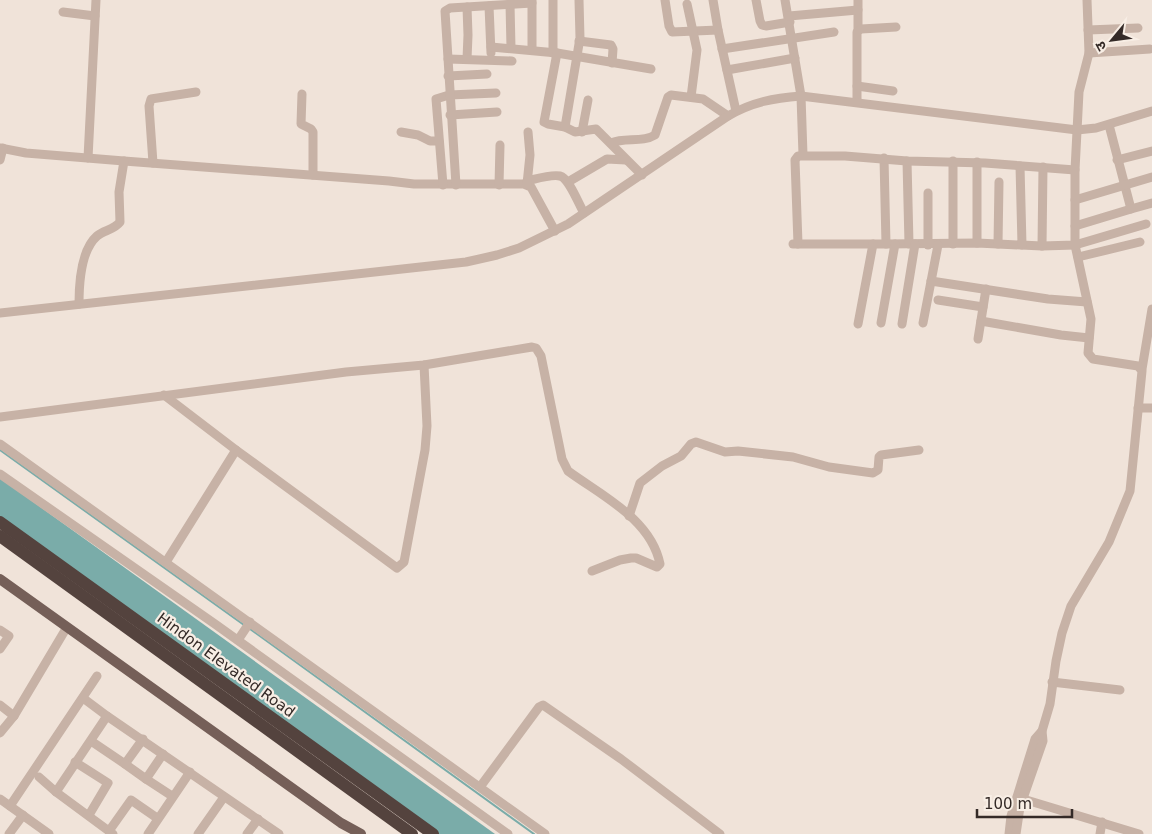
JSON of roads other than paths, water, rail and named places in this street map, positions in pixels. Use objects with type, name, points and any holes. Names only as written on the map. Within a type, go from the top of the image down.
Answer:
[{"type":"highway","name":"Hindon Elevated Road","points":[[0,522],[433,834]]},
{"type":"highway","name":"Hindon Elevated Road","points":[[0,536],[412,834]]},
{"type":"main road","points":[[0,579],[340,824],[361,834]]},
{"type":"main road","points":[[340,824],[349,834]]},
{"type":"street","points":[[88,158],[96,0]]},
{"type":"street","points":[[553,0],[555,53],[544,121],[546,124],[565,127],[575,132],[596,129],[642,175]]},
{"type":"street","points":[[565,127],[580,41],[579,0]]},
{"type":"street","points":[[665,0],[669,26],[672,32],[718,30]]},
{"type":"street","points":[[713,0],[727,70],[732,113]]},
{"type":"street","points":[[756,0],[762,25],[766,26],[789,19],[858,10]]},
{"type":"street","points":[[785,0],[801,96],[803,155]]},
{"type":"street","points":[[857,102],[856,34],[858,30],[858,0]]},
{"type":"street","points":[[1087,0],[1089,54],[1079,86],[1075,170],[1075,245],[1091,319],[1088,354],[1093,360],[1138,366],[1142,369]]},
{"type":"street","points":[[456,185],[450,115],[445,11],[448,8],[532,1],[532,50]]},
{"type":"street","points":[[510,4],[511,48]]},
{"type":"street","points":[[687,4],[697,50],[691,97]]},
{"type":"street","points":[[489,6],[492,60]]},
{"type":"street","points":[[467,7],[467,59]]},
{"type":"street","points":[[63,12],[95,16]]},
{"type":"street","points":[[858,30],[896,27]]},
{"type":"street","points":[[1088,30],[1138,28]]},
{"type":"street","points":[[722,48],[834,32]]},
{"type":"street","points":[[580,41],[611,45],[613,49],[612,63]]},
{"type":"street","points":[[491,47],[555,53],[651,69]]},
{"type":"street","points":[[1089,54],[1150,49]]},
{"type":"street","points":[[448,58],[512,61]]},
{"type":"street","points":[[727,70],[795,58]]},
{"type":"street","points":[[448,76],[487,74]]},
{"type":"street","points":[[857,86],[893,90]]},
{"type":"street","points":[[153,164],[149,106],[151,98],[196,92]]},
{"type":"street","points":[[443,185],[435,101],[437,97],[496,93]]},
{"type":"street","points":[[302,94],[301,124],[313,132],[312,175]]},
{"type":"street","points":[[610,143],[622,139],[653,137],[658,130],[669,96],[673,94],[707,100],[732,113]]},
{"type":"street","points":[[0,312],[466,262],[498,255],[519,248],[584,213],[732,113],[762,101],[779,98],[801,96],[857,102],[1077,130],[1109,125],[1152,112]]},
{"type":"street","points":[[582,132],[588,100]]},
{"type":"street","points":[[450,115],[497,112]]},
{"type":"street","points":[[1109,125],[1130,209]]},
{"type":"street","points":[[401,132],[418,135],[430,141],[439,141]]},
{"type":"street","points":[[528,132],[530,155],[527,183],[555,230]]},
{"type":"street","points":[[499,184],[500,146]]},
{"type":"street","points":[[0,160],[1,148],[153,164],[443,185],[527,183],[560,176],[568,182],[584,213]]},
{"type":"street","points":[[1117,160],[1152,151]]},
{"type":"street","points":[[1075,170],[976,162],[798,156],[795,160],[795,244],[933,245],[977,243],[1042,246],[1075,245],[1146,224]]},
{"type":"street","points":[[884,158],[886,244]]},
{"type":"street","points":[[568,182],[607,159],[626,160]]},
{"type":"street","points":[[79,304],[80,276],[91,245],[97,236],[115,227],[120,222],[119,192],[124,161]]},
{"type":"street","points":[[902,324],[912,244],[908,161]]},
{"type":"street","points":[[953,161],[953,244]]},
{"type":"street","points":[[976,162],[977,243]]},
{"type":"street","points":[[1020,166],[1022,245]]},
{"type":"street","points":[[1042,167],[1042,246]]},
{"type":"street","points":[[1075,200],[1152,177]]},
{"type":"street","points":[[998,244],[999,182]]},
{"type":"street","points":[[922,323],[931,281],[933,245],[928,193]]},
{"type":"street","points":[[1075,226],[1152,203]]},
{"type":"street","points":[[1078,257],[1140,242]]},
{"type":"street","points":[[858,324],[874,244]]},
{"type":"street","points":[[881,323],[896,244]]},
{"type":"street","points":[[931,281],[1048,300],[1087,302]]},
{"type":"street","points":[[978,339],[986,289]]},
{"type":"street","points":[[938,300],[983,307]]},
{"type":"street","points":[[1016,834],[1020,807],[1043,741],[1042,731],[1050,704],[1052,682],[1062,633],[1071,606],[1109,542],[1130,491],[1142,369],[1152,309]]},
{"type":"street","points":[[981,321],[1089,338]]},
{"type":"street","points":[[0,417],[346,372],[424,365],[532,347],[536,348],[541,356],[565,468],[568,472],[605,496],[643,529],[658,556],[659,566],[657,568],[636,558],[627,558],[592,571]]},
{"type":"street","points":[[164,395],[395,567],[400,567],[404,562],[408,545],[425,450],[427,426],[424,365]]},
{"type":"street","points":[[1138,408],[1152,408]]},
{"type":"street","points":[[629,516],[640,483],[662,466],[681,456],[691,444],[696,442],[725,452],[738,451],[798,458],[829,467],[873,474],[878,470],[879,456],[919,450]]},
{"type":"street","points":[[0,444],[545,834]]},
{"type":"street","points":[[166,562],[236,450]]},
{"type":"street","points":[[0,474],[239,638],[508,834]]},
{"type":"street","points":[[239,638],[249,624]]},
{"type":"street","points":[[0,733],[14,716],[67,627]]},
{"type":"street","points":[[0,630],[9,636],[0,649]]},
{"type":"street","points":[[47,833],[4,804],[83,698],[97,676]]},
{"type":"street","points":[[1052,682],[1120,690]]},
{"type":"street","points":[[83,698],[278,834]]},
{"type":"street","points":[[0,705],[14,716]]},
{"type":"street","points":[[480,787],[538,707],[543,705],[621,759],[720,834]]},
{"type":"street","points":[[56,792],[107,716]]},
{"type":"street","points":[[1009,834],[1011,816],[1035,739],[1042,731]]},
{"type":"street","points":[[125,764],[143,739]]},
{"type":"street","points":[[91,741],[172,796]]},
{"type":"street","points":[[146,779],[164,754]]},
{"type":"street","points":[[75,762],[108,783],[89,815]]},
{"type":"street","points":[[148,834],[157,818],[190,772]]},
{"type":"street","points":[[39,777],[111,833],[131,800],[157,818]]},
{"type":"street","points":[[198,834],[224,797]]},
{"type":"street","points":[[1023,799],[1139,834]]},
{"type":"street","points":[[9,834],[22,815]]},
{"type":"street","points":[[247,834],[258,819]]},
{"type":"street","points":[[1100,834],[1102,822]]},
{"type":"water","points":[[0,478],[495,834],[435,834],[0,525]]},
{"type":"waterway","points":[[0,450],[244,625]]},
{"type":"waterway","points":[[250,629],[534,834]]}]
